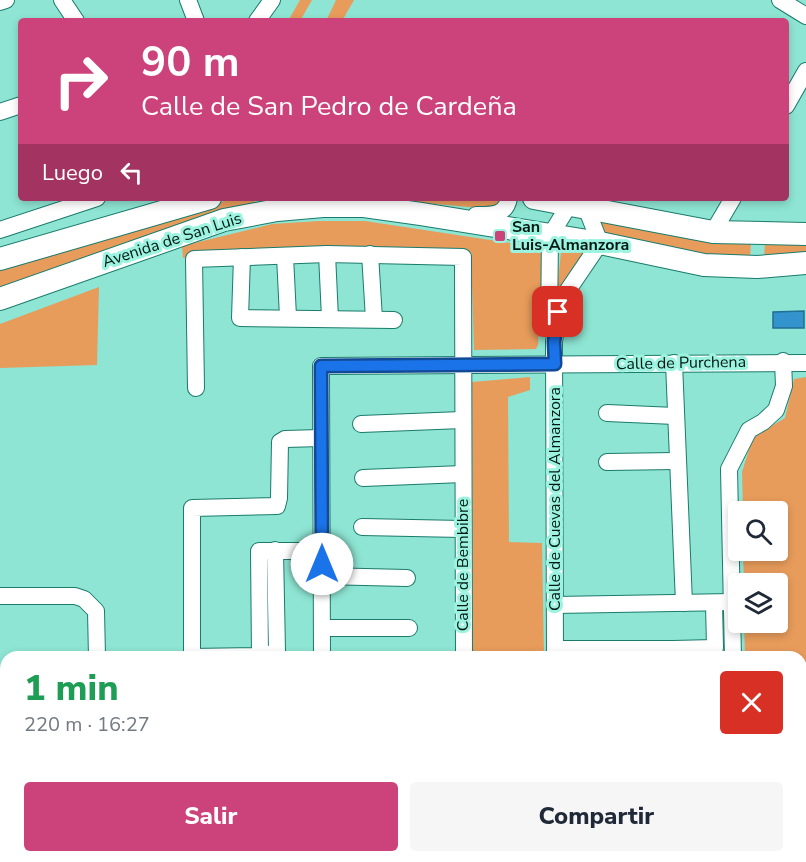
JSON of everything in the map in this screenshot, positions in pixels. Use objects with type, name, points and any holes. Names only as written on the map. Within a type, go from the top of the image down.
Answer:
[{"type":"street","points":[[0,2],[6,0]]},
{"type":"street","points":[[62,0],[74,18]]},
{"type":"street","points":[[188,0],[195,18]]},
{"type":"street","points":[[259,18],[274,0]]},
{"type":"street","points":[[268,18],[274,0]]},
{"type":"street","points":[[780,0],[806,15]]},
{"type":"street","points":[[789,101],[806,71]]},
{"type":"street","points":[[0,112],[18,106]]},
{"type":"street","points":[[0,230],[88,201]]},
{"type":"street","name":"Avenida de San Luis","points":[[0,259],[200,201]]},
{"type":"street","name":"Avenida de San Luis","points":[[421,214],[495,215],[505,209],[508,201]]},
{"type":"street","points":[[547,201],[713,232],[806,234]]},
{"type":"street","points":[[713,232],[731,201]]},
{"type":"street","name":"Avenida de San Luis","points":[[0,299],[271,204],[326,202],[421,214],[600,243],[704,266],[757,267],[806,263]]},
{"type":"street","points":[[550,236],[578,208]]},
{"type":"street","points":[[578,208],[600,243]]},
{"type":"street","name":"Calle de Cuevas del Almanzora","points":[[550,236],[552,255],[548,307],[549,326],[554,342]]},
{"type":"street","name":"Calle de Cuevas del Almanzora","points":[[555,651],[554,342],[558,312],[564,296],[600,243]]},
{"type":"street","points":[[327,254],[330,318]]},
{"type":"street","points":[[196,388],[194,259],[327,254],[370,255],[374,319]]},
{"type":"street","name":"Calle de Bembibre","points":[[370,255],[463,256],[464,651]]},
{"type":"street","points":[[285,256],[288,317]]},
{"type":"street","points":[[242,257],[240,318],[394,320]]},
{"type":"street","points":[[732,573],[729,469],[749,430],[763,422],[776,410],[784,386],[783,362]]},
{"type":"street","points":[[674,363],[676,461],[684,603]]},
{"type":"street","name":"Calle de Purchena","points":[[321,438],[321,366],[462,367],[555,364],[806,363]]},
{"type":"street","points":[[607,413],[675,416]]},
{"type":"street","points":[[361,424],[462,420]]},
{"type":"street","points":[[192,651],[192,508],[277,506],[280,442],[285,439],[321,438],[322,651]]},
{"type":"street","points":[[607,462],[676,461]]},
{"type":"street","name":"Calle de Bembibre","points":[[363,478],[463,474]]},
{"type":"street","points":[[362,527],[462,529]]},
{"type":"street","points":[[260,651],[259,551],[322,551]]},
{"type":"street","points":[[322,576],[407,578]]},
{"type":"street","points":[[0,596],[75,596],[84,599],[96,611],[97,651]]},
{"type":"street","points":[[555,605],[728,602]]},
{"type":"street","points":[[689,651],[714,648],[714,603]]},
{"type":"street","points":[[322,628],[409,628]]},
{"type":"street","points":[[733,633],[733,651]]},
{"type":"shaded area","points":[[300,0],[312,0],[302,18],[290,18]]},
{"type":"shaded area","points":[[336,0],[354,0],[344,18],[327,18]]},
{"type":"shaded area","points":[[224,201],[254,201],[258,204],[0,292],[0,264]]},
{"type":"shaded area","points":[[404,201],[502,201],[489,209]]},
{"type":"shaded area","points":[[597,217],[751,243],[750,259],[709,255],[604,234]]},
{"type":"shaded area","points":[[365,221],[524,245],[543,254],[536,349],[474,350],[471,252],[329,249],[183,258],[182,246],[272,224]]},
{"type":"shaded area","points":[[806,240],[806,255],[764,259],[765,242]]},
{"type":"shaded area","points":[[562,242],[587,247],[556,301]]},
{"type":"shaded area","points":[[99,287],[97,365],[0,368],[0,324]]},
{"type":"shaded area","points":[[530,377],[530,390],[508,397],[509,542],[542,543],[544,651],[473,651],[472,382]]},
{"type":"shaded area","points":[[806,377],[806,651],[745,651],[744,633],[788,633],[788,573],[744,573],[743,561],[788,561],[788,501],[743,501],[742,472],[753,437],[785,418],[794,379]]},
{"type":"water","points":[[804,311],[804,328],[773,328],[773,312]]},
{"type":"place","name":"San Luis-Almanzora","points":[[500,236]]},
{"type":"route","points":[[322,564],[321,366],[473,367],[555,364],[554,342],[558,312]]}]
